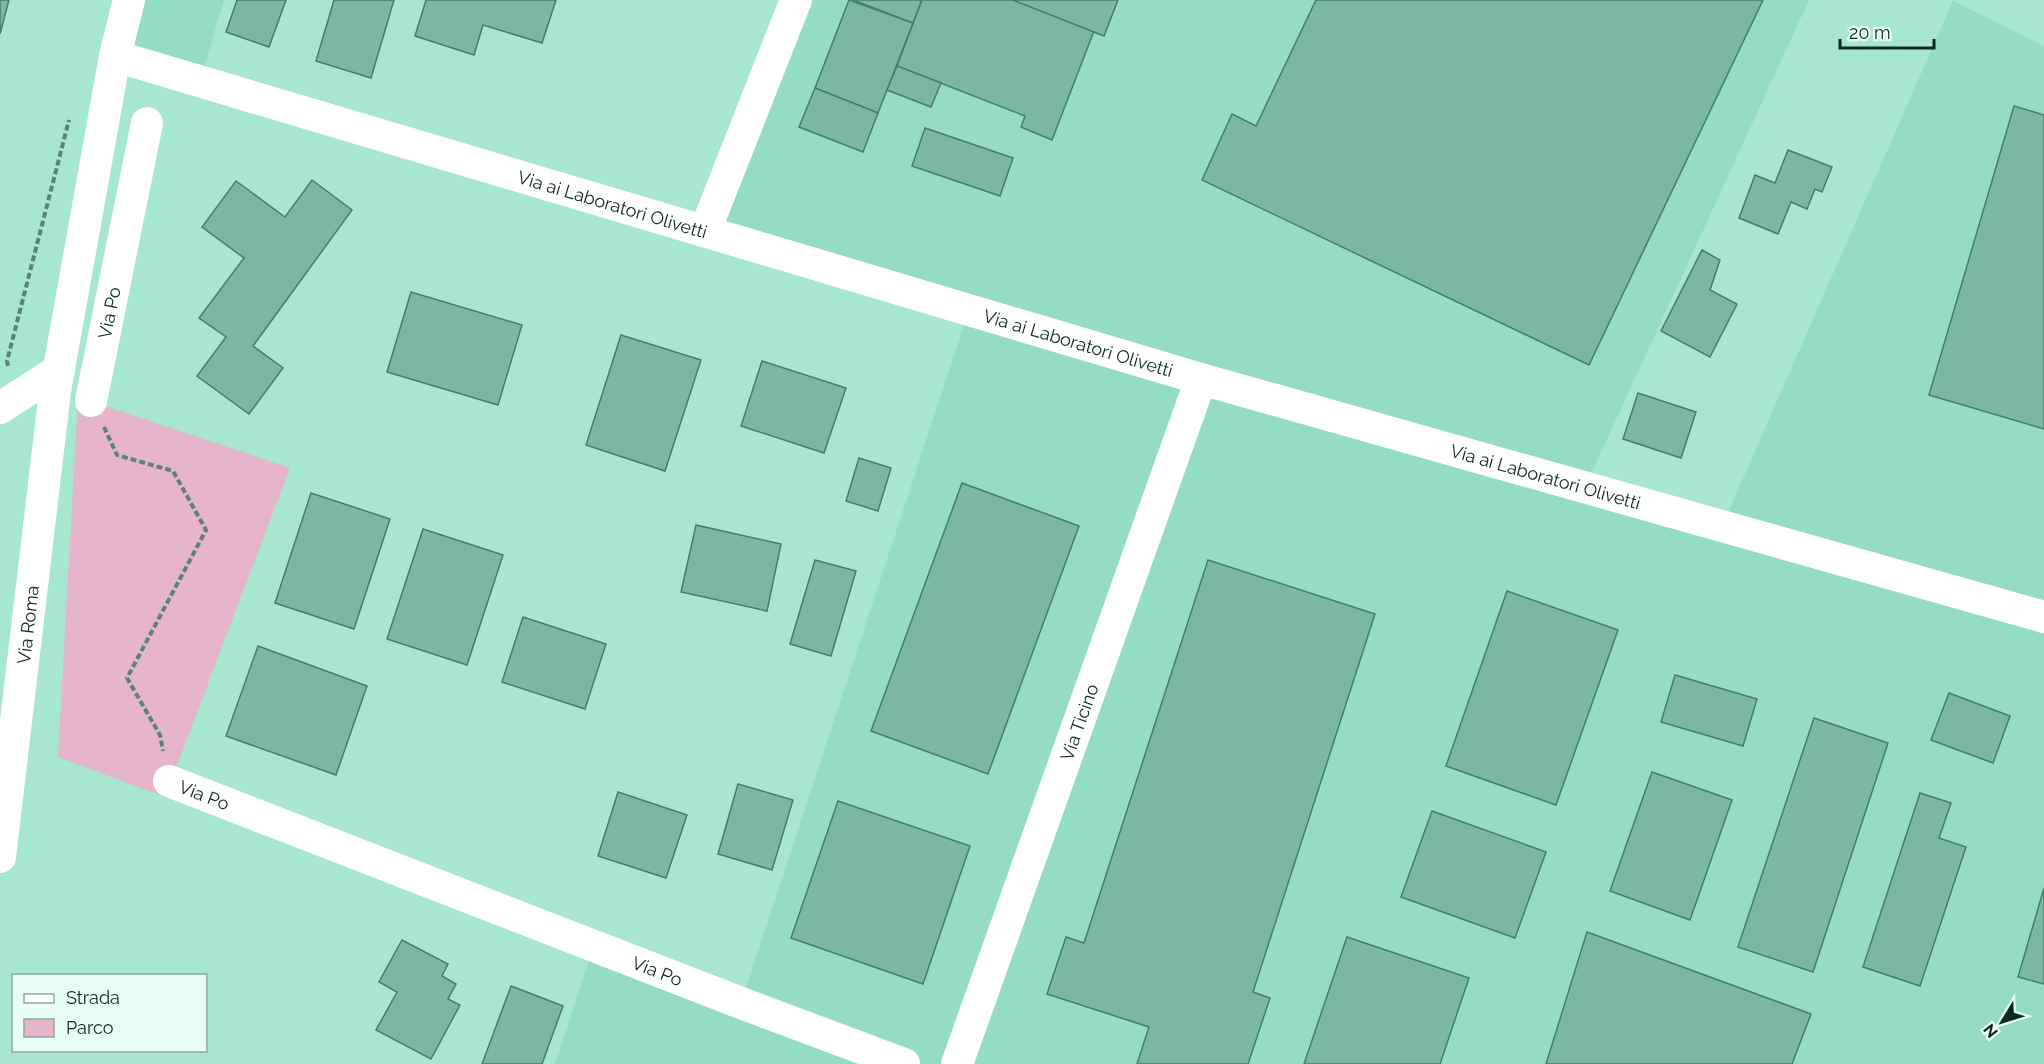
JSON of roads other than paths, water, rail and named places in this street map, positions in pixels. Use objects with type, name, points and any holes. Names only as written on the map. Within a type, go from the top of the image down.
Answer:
[{"type":"street","name":"Via Roma","points":[[0,857],[57,380],[115,56],[129,0]]},
{"type":"street","points":[[705,231],[796,0]]},
{"type":"street","name":"Via ai Laboratori Olivetti","points":[[115,56],[1201,379],[2044,617]]},
{"type":"street","name":"Via Po","points":[[91,401],[147,123]]},
{"type":"street","points":[[72,288],[114,290]]},
{"type":"street","name":"Via Ticino","points":[[957,1064],[1201,379]]},
{"type":"street","points":[[7,403],[57,380]]},
{"type":"street","name":"Via Po","points":[[169,781],[904,1064]]}]
